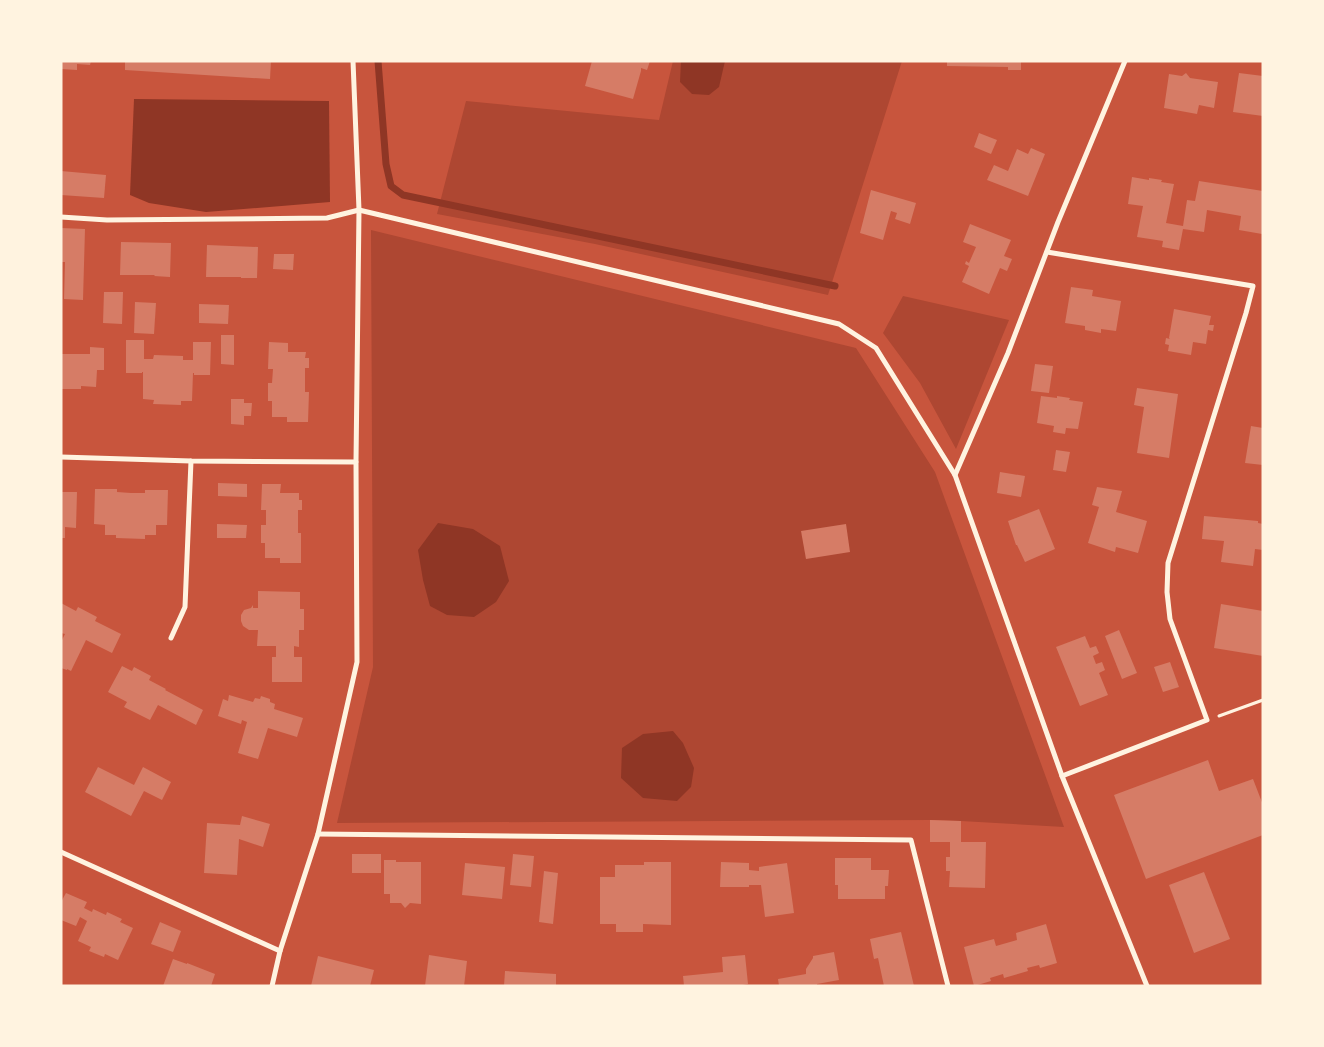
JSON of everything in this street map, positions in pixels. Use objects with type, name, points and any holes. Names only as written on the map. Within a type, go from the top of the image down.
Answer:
[{"type":"street","points":[[272,986],[280,951],[318,834],[357,662],[356,462],[359,210],[353,61]]},
{"type":"street","points":[[955,475],[1008,353],[1125,61]]},
{"type":"street","points":[[61,217],[107,220],[327,218],[359,210],[839,324],[876,348],[955,475],[1062,776],[1147,986]]},
{"type":"street","points":[[1047,252],[1253,286],[1168,563],[1167,592],[1170,619],[1207,720],[1062,776]]},
{"type":"street","points":[[61,457],[191,461],[356,462]]},
{"type":"street","points":[[171,638],[186,607],[191,461]]},
{"type":"street","points":[[318,834],[912,840],[948,986]]},
{"type":"street","points":[[61,852],[280,951]]},
{"type":"path","points":[[1207,720],[1263,700]]},
{"type":"shaded area","points":[[673,61],[902,61],[828,295],[595,244],[437,214],[466,101],[659,120]]},
{"type":"shaded area","points":[[681,61],[725,61],[719,87],[709,95],[692,94],[680,82]]},
{"type":"shaded area","points":[[134,99],[329,101],[330,202],[206,212],[149,203],[130,195]]},
{"type":"shaded area","points":[[371,230],[856,348],[935,472],[1064,827],[930,820],[337,823],[373,667]]},
{"type":"shaded area","points":[[903,296],[1009,320],[956,449],[920,383],[883,333]]},
{"type":"shaded area","points":[[438,523],[473,529],[500,546],[509,581],[496,602],[474,617],[447,615],[430,606],[418,550]]},
{"type":"shaded area","points":[[673,731],[683,743],[694,768],[691,787],[677,801],[643,798],[621,778],[622,748],[643,734]]},
{"type":"building","points":[[61,61],[91,61],[90,65],[77,64],[77,70],[61,69]]},
{"type":"building","points":[[125,61],[271,61],[270,79],[125,70]]},
{"type":"building","points":[[592,61],[650,61],[647,70],[641,68],[633,99],[585,86]]},
{"type":"building","points":[[947,61],[1021,61],[1021,70],[1008,70],[1008,67],[947,66]]},
{"type":"building","points":[[1186,73],[1190,78],[1218,82],[1214,108],[1199,105],[1197,114],[1164,108],[1169,74],[1182,76]]},
{"type":"building","points":[[1239,73],[1263,76],[1263,116],[1233,112]]},
{"type":"building","points":[[979,133],[997,140],[991,154],[974,147]]},
{"type":"building","points":[[1031,148],[1045,154],[1028,196],[987,180],[994,165],[1008,171],[1017,149],[1028,154]]},
{"type":"building","points":[[61,171],[106,175],[104,198],[61,195]]},
{"type":"building","points":[[1132,177],[1162,180],[1161,182],[1174,184],[1166,223],[1183,226],[1187,200],[1195,201],[1199,181],[1263,191],[1262,234],[1239,230],[1241,216],[1207,210],[1204,232],[1183,229],[1179,250],[1162,247],[1163,241],[1137,237],[1143,206],[1128,204]]},
{"type":"building","points":[[871,190],[916,203],[910,224],[895,219],[897,213],[891,211],[883,240],[860,233]]},
{"type":"building","points":[[970,224],[1011,240],[1004,256],[1012,259],[1007,271],[1000,268],[989,294],[962,282],[969,266],[965,264],[966,261],[969,263],[976,247],[963,242]]},
{"type":"building","points":[[61,228],[85,229],[83,300],[64,299],[65,262],[61,262]]},
{"type":"building","points":[[121,242],[171,243],[170,277],[120,275]]},
{"type":"building","points":[[207,245],[258,247],[257,278],[206,277]]},
{"type":"building","points":[[274,254],[294,254],[293,270],[273,269]]},
{"type":"building","points":[[1071,287],[1093,290],[1092,296],[1121,301],[1116,331],[1101,329],[1101,333],[1085,330],[1085,326],[1065,323]]},
{"type":"building","points":[[104,292],[123,292],[122,324],[103,323]]},
{"type":"building","points":[[135,302],[156,303],[154,334],[134,333]]},
{"type":"building","points":[[199,304],[229,305],[228,324],[199,323]]},
{"type":"building","points":[[1174,309],[1211,316],[1209,325],[1214,325],[1213,331],[1208,330],[1206,344],[1193,342],[1191,355],[1168,351],[1169,345],[1165,344],[1166,338],[1170,339]]},
{"type":"building","points":[[221,335],[234,335],[234,365],[221,364]]},
{"type":"building","points":[[126,340],[144,340],[144,359],[153,359],[154,355],[183,356],[183,360],[193,360],[193,342],[211,342],[210,375],[194,375],[193,373],[192,401],[181,401],[181,405],[153,404],[154,400],[143,399],[143,372],[126,373]]},
{"type":"building","points":[[269,342],[288,343],[288,352],[306,352],[305,358],[309,358],[309,368],[305,368],[305,392],[309,392],[308,422],[287,422],[287,417],[272,417],[272,401],[268,401],[268,383],[272,383],[273,369],[268,369]]},
{"type":"building","points":[[90,347],[104,348],[104,370],[97,370],[96,387],[81,386],[81,389],[61,389],[61,354],[90,354]]},
{"type":"building","points":[[1035,364],[1053,366],[1049,393],[1031,391]]},
{"type":"building","points":[[1137,388],[1178,394],[1169,458],[1137,453],[1144,407],[1134,405]]},
{"type":"building","points":[[1041,396],[1057,398],[1057,396],[1083,402],[1078,429],[1066,428],[1065,434],[1053,432],[1054,426],[1037,423]]},
{"type":"building","points":[[231,399],[244,399],[244,403],[252,403],[251,416],[244,416],[244,425],[231,424]]},
{"type":"building","points":[[1251,426],[1263,428],[1263,465],[1245,463]]},
{"type":"building","points":[[1056,450],[1070,452],[1066,472],[1053,470]]},
{"type":"building","points":[[1000,472],[1025,476],[1021,497],[997,493]]},
{"type":"building","points":[[218,483],[247,484],[247,497],[218,496]]},
{"type":"building","points":[[262,484],[281,484],[280,493],[299,493],[299,500],[302,500],[302,510],[298,510],[298,533],[301,533],[301,563],[280,563],[280,558],[265,558],[265,543],[261,543],[261,525],[266,525],[266,510],[261,510]]},
{"type":"building","points":[[1097,487],[1122,491],[1116,512],[1147,521],[1138,553],[1116,547],[1115,552],[1088,543],[1099,507],[1092,505]]},
{"type":"building","points":[[95,489],[117,489],[117,492],[131,493],[145,493],[145,490],[168,490],[167,525],[156,525],[156,535],[145,535],[145,539],[116,538],[116,535],[105,535],[105,525],[94,524]]},
{"type":"building","points":[[61,492],[77,492],[76,528],[65,527],[65,538],[61,538]]},
{"type":"building","points":[[1039,509],[1055,549],[1025,562],[1016,545],[1008,521]]},
{"type":"building","points":[[1204,516],[1258,521],[1258,523],[1263,524],[1263,550],[1255,549],[1253,566],[1221,562],[1224,541],[1202,539]]},
{"type":"building","points":[[217,524],[247,525],[246,538],[217,538]]},
{"type":"building","points":[[846,524],[850,552],[806,559],[801,531]]},
{"type":"building","points":[[258,591],[300,592],[300,609],[304,609],[304,630],[299,630],[299,647],[294,646],[294,657],[302,657],[302,682],[272,682],[272,657],[276,657],[276,646],[257,646],[258,630],[249,630],[243,626],[241,615],[244,610],[251,608],[253,605],[253,608],[258,608]]},
{"type":"building","points":[[61,603],[76,611],[78,607],[97,617],[95,621],[121,634],[112,653],[86,640],[71,671],[61,668],[61,642],[65,634],[61,633]]},
{"type":"building","points":[[1221,604],[1263,611],[1263,656],[1214,648]]},
{"type":"building","points":[[1119,630],[1137,673],[1122,679],[1105,636]]},
{"type":"building","points":[[1085,636],[1090,648],[1096,646],[1099,653],[1093,656],[1096,664],[1102,662],[1105,670],[1099,673],[1108,695],[1080,706],[1056,647]]},
{"type":"building","points":[[1170,662],[1179,687],[1163,692],[1154,667]]},
{"type":"building","points":[[122,666],[132,671],[134,667],[151,676],[149,680],[203,710],[196,725],[158,705],[150,720],[124,707],[127,702],[108,692]]},
{"type":"building","points":[[229,695],[253,702],[255,698],[260,699],[261,696],[270,699],[270,702],[275,704],[274,709],[303,718],[297,737],[268,728],[258,759],[238,753],[247,722],[242,720],[241,724],[218,716],[223,699],[228,701]]},
{"type":"building","points":[[1208,760],[1219,791],[1253,779],[1263,805],[1263,835],[1146,879],[1114,795]]},
{"type":"building","points":[[98,767],[134,785],[143,767],[171,782],[162,800],[144,791],[131,816],[85,792]]},
{"type":"building","points":[[242,816],[270,824],[263,847],[239,839],[237,875],[204,873],[207,823],[240,825]]},
{"type":"building","points":[[930,820],[961,821],[961,842],[986,842],[985,888],[949,887],[950,871],[946,871],[946,857],[950,857],[950,842],[930,842]]},
{"type":"building","points":[[352,854],[381,854],[381,873],[352,873]]},
{"type":"building","points":[[513,854],[534,856],[531,887],[510,885]]},
{"type":"building","points":[[835,858],[871,858],[871,870],[889,870],[888,886],[885,886],[885,899],[838,899],[838,885],[835,885]]},
{"type":"building","points":[[384,860],[421,862],[421,904],[410,903],[405,908],[401,903],[390,903],[390,894],[384,894]]},
{"type":"building","points":[[644,862],[671,862],[671,925],[643,924],[643,932],[616,932],[616,924],[600,924],[600,877],[615,877],[615,865],[644,865]]},
{"type":"building","points":[[721,862],[749,863],[749,870],[759,871],[759,867],[787,863],[794,913],[765,917],[761,885],[720,887]]},
{"type":"building","points":[[465,863],[505,867],[502,899],[462,895]]},
{"type":"building","points":[[544,871],[558,873],[553,924],[539,922]]},
{"type":"building","points":[[1204,872],[1230,939],[1194,953],[1169,885]]},
{"type":"building","points":[[66,893],[87,902],[84,908],[92,912],[93,909],[106,915],[107,912],[122,919],[120,922],[133,928],[118,960],[105,954],[104,957],[89,951],[91,947],[78,941],[87,921],[80,917],[76,926],[61,920],[61,902]]},
{"type":"building","points":[[160,922],[181,931],[173,952],[151,944]]},
{"type":"building","points":[[1046,924],[1057,963],[1040,968],[1039,965],[1027,968],[1028,971],[1004,978],[1003,974],[990,978],[991,981],[974,986],[964,947],[994,939],[996,946],[1017,940],[1016,933]]},
{"type":"building","points":[[901,932],[914,986],[884,986],[878,958],[874,959],[870,939]]},
{"type":"building","points":[[834,952],[839,980],[817,984],[817,986],[779,986],[778,979],[806,974],[806,969],[813,956]]},
{"type":"building","points":[[429,955],[467,961],[464,986],[425,986]]},
{"type":"building","points":[[745,955],[748,984],[737,986],[684,986],[683,976],[723,972],[722,957]]},
{"type":"building","points":[[318,956],[374,970],[370,986],[311,986]]},
{"type":"building","points":[[173,959],[215,974],[211,986],[163,986]]},
{"type":"building","points":[[505,971],[556,974],[556,986],[504,986]]},
{"type":"waterway","points":[[378,61],[386,164],[391,186],[403,195],[835,286]]}]
